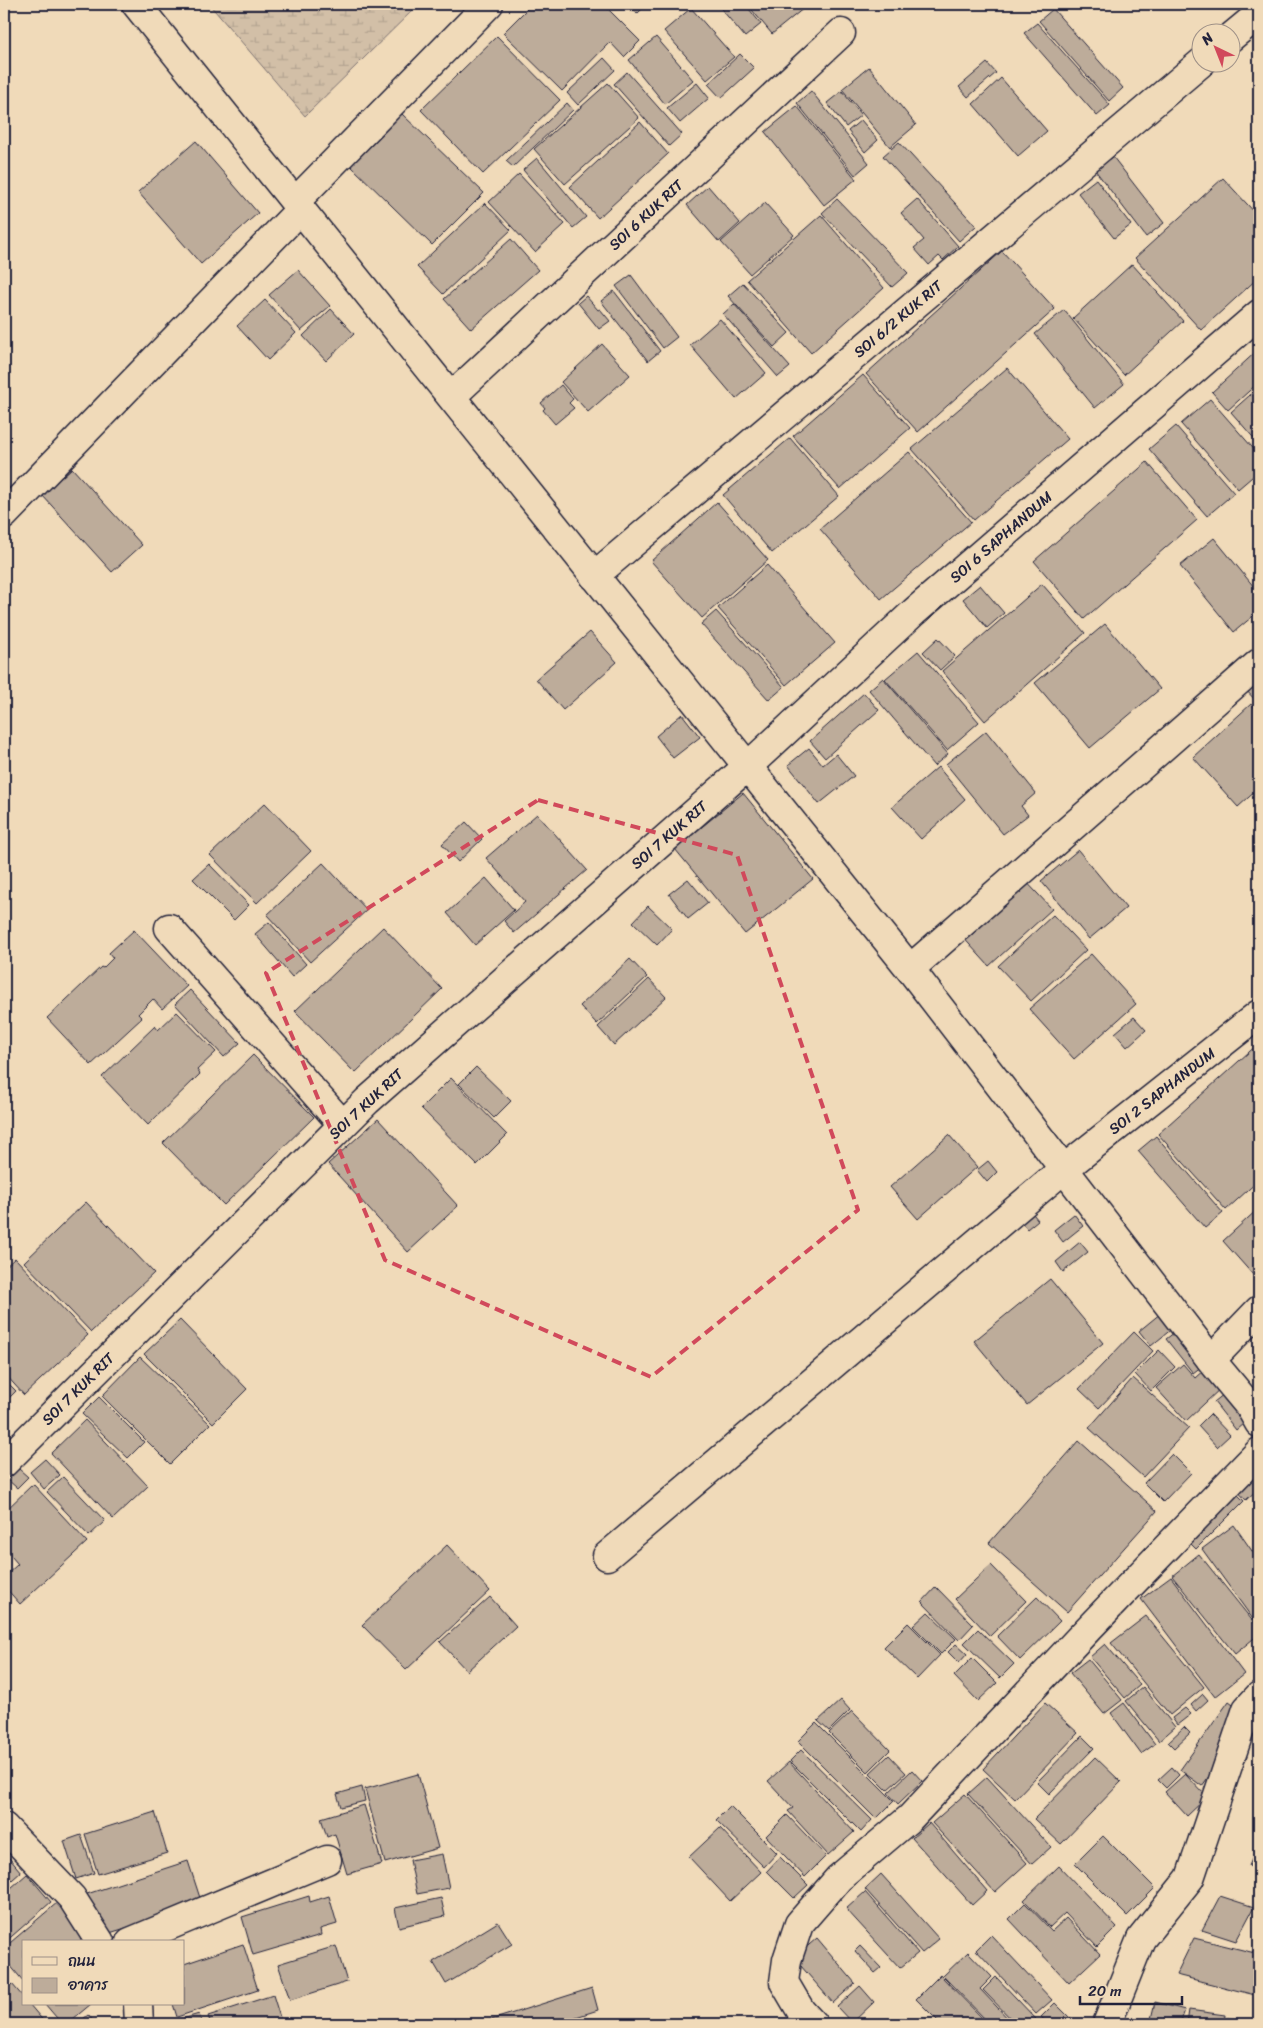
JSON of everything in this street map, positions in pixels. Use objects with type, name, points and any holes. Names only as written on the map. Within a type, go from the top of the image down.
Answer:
[{"type":"street","points":[[136,4],[910,969],[1211,1360],[1250,1407],[1259,1423]]},
{"type":"street","points":[[4,515],[489,4]]},
{"type":"street","points":[[1240,30],[1259,14]]},
{"type":"street","name":"SOI 6 KUK RIT","points":[[452,396],[841,33]]},
{"type":"street","name":"SOI 6/2 KUK RIT","points":[[594,576],[1190,72]]},
{"type":"street","name":"SOI 6 SAPHANDUM","points":[[748,766],[914,612],[1259,314]]},
{"type":"street","points":[[910,969],[1259,664]]},
{"type":"street","name":"SOI 7 KUK RIT","points":[[4,1463],[374,1094],[748,766]]},
{"type":"street","points":[[169,928],[343,1125]]},
{"type":"street","name":"SOI 2 SAPHANDUM","points":[[607,1556],[1065,1168],[1259,1014]]},
{"type":"street","points":[[1211,1360],[1259,1310]]},
{"type":"street","points":[[813,2024],[800,2011],[784,1982],[787,1960],[799,1924],[839,1878],[910,1818],[1087,1630],[1259,1452]]},
{"type":"street","points":[[1107,2024],[1141,1939],[1190,1878],[1247,1709],[1259,1696]]},
{"type":"street","points":[[4,1827],[72,1898],[99,1940]]},
{"type":"street","points":[[135,1940],[327,1860]]},
{"type":"street","points":[[138,2006],[139,2024]]},
{"type":"highlighted area","points":[[538,800],[737,855],[858,1210],[651,1377],[385,1260],[266,973]]},
{"type":"green space","points":[[209,4],[419,4],[305,116]]},
{"type":"building","points":[[532,4],[603,4],[640,41],[624,57],[610,42],[562,91],[503,33]]},
{"type":"building","points":[[628,4],[647,4],[637,14]]},
{"type":"building","points":[[717,4],[745,4],[761,24],[745,37]]},
{"type":"building","points":[[747,4],[801,4],[804,8],[772,34]]},
{"type":"building","points":[[691,8],[734,57],[707,80],[664,31]]},
{"type":"building","points":[[1053,9],[1123,88],[1109,101],[1039,21]]},
{"type":"building","points":[[1037,23],[1110,105],[1097,116],[1024,33]]},
{"type":"building","points":[[497,36],[560,100],[483,174],[421,110]]},
{"type":"building","points":[[656,37],[693,80],[665,104],[629,60]]},
{"type":"building","points":[[740,54],[754,68],[721,98],[708,84]]},
{"type":"building","points":[[604,58],[615,70],[578,105],[567,93]]},
{"type":"building","points":[[987,63],[996,73],[968,97],[959,87]]},
{"type":"building","points":[[869,67],[916,125],[890,147],[842,89]]},
{"type":"building","points":[[627,72],[682,134],[669,146],[614,84]]},
{"type":"building","points":[[1001,78],[1047,131],[1018,156],[973,104]]},
{"type":"building","points":[[608,83],[639,118],[565,184],[534,149]]},
{"type":"building","points":[[697,83],[709,98],[680,123],[667,108]]},
{"type":"building","points":[[811,91],[869,163],[855,175],[797,103]]},
{"type":"building","points":[[842,91],[861,115],[846,127],[827,103]]},
{"type":"building","points":[[567,103],[573,110],[513,167],[506,161]]},
{"type":"building","points":[[797,106],[856,179],[824,205],[765,132]]},
{"type":"building","points":[[402,114],[484,193],[432,245],[351,166]]},
{"type":"building","points":[[861,120],[878,140],[865,152],[848,131]]},
{"type":"building","points":[[640,122],[668,154],[598,218],[570,187]]},
{"type":"building","points":[[196,141],[258,213],[201,264],[138,192]]},
{"type":"building","points":[[899,142],[976,226],[959,241],[883,156]]},
{"type":"building","points":[[1113,157],[1164,223],[1146,237],[1095,170]]},
{"type":"building","points":[[537,158],[586,217],[573,228],[523,170]]},
{"type":"building","points":[[519,174],[565,224],[535,252],[489,202]]},
{"type":"building","points":[[1223,178],[1259,217],[1259,277],[1201,330],[1135,258]]},
{"type":"building","points":[[1096,179],[1131,225],[1114,238],[1078,193]]},
{"type":"building","points":[[708,186],[740,223],[719,242],[687,205]]},
{"type":"building","points":[[837,199],[908,273],[892,287],[822,213]]},
{"type":"building","points":[[917,199],[958,246],[943,260],[939,256],[929,265],[914,248],[924,240],[901,213]]},
{"type":"building","points":[[485,203],[511,230],[443,294],[417,267]]},
{"type":"building","points":[[765,203],[794,235],[750,274],[721,242]]},
{"type":"building","points":[[821,215],[884,288],[811,353],[747,280]]},
{"type":"building","points":[[511,239],[538,270],[471,329],[444,299]]},
{"type":"building","points":[[1002,251],[1055,309],[918,432],[866,374]]},
{"type":"building","points":[[1132,264],[1183,321],[1124,375],[1073,318]]},
{"type":"building","points":[[298,270],[330,306],[301,331],[269,295]]},
{"type":"building","points":[[631,275],[677,337],[663,348],[616,286]]},
{"type":"building","points":[[743,283],[789,333],[774,347],[728,296]]},
{"type":"building","points":[[614,291],[660,351],[648,361],[601,301]]},
{"type":"building","points":[[586,296],[610,321],[599,329],[578,303]]},
{"type":"building","points":[[265,300],[296,333],[268,360],[237,326]]},
{"type":"building","points":[[734,304],[790,367],[778,377],[723,314]]},
{"type":"building","points":[[331,309],[354,334],[326,361],[303,336]]},
{"type":"building","points":[[1064,310],[1124,384],[1095,408],[1035,334]]},
{"type":"building","points":[[720,319],[766,373],[736,399],[690,345]]},
{"type":"building","points":[[602,344],[630,375],[588,412],[561,382]]},
{"type":"building","points":[[1259,349],[1259,382],[1228,410],[1212,392]]},
{"type":"building","points":[[1007,368],[1068,439],[974,520],[912,449]]},
{"type":"building","points":[[863,375],[910,428],[840,489],[793,436]]},
{"type":"building","points":[[561,385],[573,399],[569,403],[574,408],[555,424],[543,410],[545,408],[541,403]]},
{"type":"building","points":[[1259,387],[1259,444],[1231,412]]},
{"type":"building","points":[[1210,399],[1259,455],[1259,471],[1238,489],[1181,424]]},
{"type":"building","points":[[1176,426],[1234,493],[1207,516],[1149,449]]},
{"type":"building","points":[[790,438],[839,496],[772,553],[723,495]]},
{"type":"building","points":[[909,452],[971,522],[881,599],[820,529]]},
{"type":"building","points":[[1147,462],[1197,520],[1084,619],[1034,561]]},
{"type":"building","points":[[72,468],[142,545],[112,572],[42,495]]},
{"type":"building","points":[[717,502],[768,560],[702,618],[651,561]]},
{"type":"building","points":[[1214,538],[1259,593],[1259,611],[1234,632],[1180,566]]},
{"type":"building","points":[[767,565],[835,643],[786,685],[718,608]]},
{"type":"building","points":[[1042,584],[1085,633],[985,721],[942,671]]},
{"type":"building","points":[[980,585],[1004,613],[987,628],[963,599]]},
{"type":"building","points":[[716,611],[784,687],[769,700],[701,624]]},
{"type":"building","points":[[1105,624],[1160,689],[1090,748],[1035,683]]},
{"type":"building","points":[[590,632],[617,662],[563,710],[536,679]]},
{"type":"building","points":[[938,638],[955,656],[940,670],[923,652]]},
{"type":"building","points":[[918,651],[979,722],[947,750],[885,679]]},
{"type":"building","points":[[1259,673],[1259,704],[1243,687]]},
{"type":"building","points":[[883,678],[948,754],[934,766],[869,690]]},
{"type":"building","points":[[864,693],[879,710],[825,758],[810,741]]},
{"type":"building","points":[[1251,704],[1259,713],[1259,788],[1238,807],[1193,757]]},
{"type":"building","points":[[682,714],[700,737],[673,758],[656,736]]},
{"type":"building","points":[[986,731],[1036,793],[1021,806],[1028,815],[1003,834],[946,764]]},
{"type":"building","points":[[809,748],[823,765],[836,754],[854,776],[819,804],[788,765]]},
{"type":"building","points":[[938,767],[965,799],[921,839],[892,807]]},
{"type":"building","points":[[743,793],[813,879],[745,934],[675,849]]},
{"type":"building","points":[[265,803],[311,851],[257,903],[210,855]]},
{"type":"building","points":[[537,814],[587,870],[514,933],[504,921],[525,902],[486,858]]},
{"type":"building","points":[[466,822],[482,839],[458,862],[442,844]]},
{"type":"building","points":[[1078,850],[1126,908],[1089,939],[1041,881]]},
{"type":"building","points":[[323,863],[367,910],[310,962],[267,915]]},
{"type":"building","points":[[209,864],[249,905],[234,920],[193,879]]},
{"type":"building","points":[[1022,877],[1052,909],[989,966],[960,934]]},
{"type":"building","points":[[486,878],[514,910],[475,945],[447,913]]},
{"type":"building","points":[[688,879],[708,903],[688,919],[669,894]]},
{"type":"building","points":[[648,906],[672,929],[657,945],[633,922]]},
{"type":"building","points":[[1053,915],[1086,950],[1031,1001],[998,966]]},
{"type":"building","points":[[269,922],[306,964],[292,977],[255,934]]},
{"type":"building","points":[[383,927],[442,989],[355,1073],[295,1011]]},
{"type":"building","points":[[134,930],[187,986],[162,1009],[153,999],[138,1014],[142,1018],[91,1065],[47,1018],[113,958],[109,953]]},
{"type":"building","points":[[1091,954],[1136,1004],[1074,1059],[1029,1009]]},
{"type":"building","points":[[630,959],[647,977],[597,1024],[580,1006]]},
{"type":"building","points":[[649,979],[666,997],[614,1045],[598,1027]]},
{"type":"building","points":[[190,990],[240,1043],[224,1057],[175,1004]]},
{"type":"building","points":[[177,1012],[216,1052],[197,1070],[200,1074],[148,1125],[102,1077],[155,1026],[158,1030]]},
{"type":"building","points":[[1134,1017],[1146,1030],[1127,1047],[1115,1033]]},
{"type":"building","points":[[1259,1043],[1259,1180],[1226,1210],[1158,1134]]},
{"type":"building","points":[[253,1055],[314,1117],[224,1205],[163,1143]]},
{"type":"building","points":[[476,1067],[511,1101],[494,1118],[459,1084]]},
{"type":"building","points":[[451,1078],[507,1135],[477,1165],[421,1108]]},
{"type":"building","points":[[378,1119],[458,1206],[408,1252],[328,1164]]},
{"type":"building","points":[[949,1135],[977,1167],[918,1219],[890,1187]]},
{"type":"building","points":[[1156,1136],[1223,1213],[1205,1228],[1138,1151]]},
{"type":"building","points":[[988,1161],[997,1172],[987,1182],[977,1170]]},
{"type":"building","points":[[86,1202],[154,1273],[91,1332],[24,1262]]},
{"type":"building","points":[[1259,1208],[1259,1272],[1254,1276],[1223,1241]]},
{"type":"building","points":[[1029,1209],[1038,1220],[1027,1229],[1017,1218]]},
{"type":"building","points":[[1074,1214],[1083,1226],[1063,1242],[1054,1230]]},
{"type":"building","points":[[1080,1242],[1088,1252],[1063,1272],[1056,1262]]},
{"type":"building","points":[[15,1258],[88,1335],[24,1395],[4,1373],[4,1268]]},
{"type":"building","points":[[1050,1279],[1103,1343],[1027,1405],[974,1341]]},
{"type":"building","points":[[1161,1313],[1173,1328],[1151,1346],[1139,1331]]},
{"type":"building","points":[[180,1320],[247,1389],[213,1423],[144,1354]]},
{"type":"building","points":[[1179,1329],[1206,1363],[1193,1373],[1166,1339]]},
{"type":"building","points":[[1134,1332],[1153,1351],[1099,1408],[1079,1389]]},
{"type":"building","points":[[1159,1350],[1175,1367],[1151,1391],[1135,1374]]},
{"type":"building","points":[[140,1357],[210,1424],[170,1464],[102,1396]]},
{"type":"building","points":[[1183,1364],[1195,1378],[1206,1368],[1223,1386],[1186,1421],[1156,1388]]},
{"type":"building","points":[[1133,1378],[1189,1428],[1143,1477],[1089,1428]]},
{"type":"building","points":[[4,1379],[16,1391],[4,1403]]},
{"type":"building","points":[[1229,1390],[1252,1416],[1236,1430],[1214,1402]]},
{"type":"building","points":[[99,1397],[144,1442],[128,1458],[82,1414]]},
{"type":"building","points":[[1210,1414],[1230,1435],[1217,1447],[1198,1426]]},
{"type":"building","points":[[85,1420],[148,1486],[113,1519],[51,1453]]},
{"type":"building","points":[[1079,1441],[1157,1511],[1067,1612],[989,1543]]},
{"type":"building","points":[[1172,1454],[1191,1473],[1163,1502],[1144,1483]]},
{"type":"building","points":[[45,1459],[60,1475],[44,1489],[30,1472]]},
{"type":"building","points":[[1259,1461],[1259,1488],[1246,1500],[1232,1485]]},
{"type":"building","points":[[19,1469],[28,1477],[17,1488],[8,1480]]},
{"type":"building","points":[[63,1477],[105,1521],[89,1536],[47,1492]]},
{"type":"building","points":[[33,1484],[87,1542],[20,1604],[4,1586],[4,1577],[18,1564],[4,1548],[4,1512]]},
{"type":"building","points":[[1230,1487],[1244,1501],[1196,1549],[1182,1535]]},
{"type":"building","points":[[1234,1525],[1259,1561],[1258,1626],[1202,1549]]},
{"type":"building","points":[[447,1545],[490,1591],[406,1670],[362,1625]]},
{"type":"building","points":[[1199,1554],[1259,1629],[1259,1634],[1235,1654],[1172,1576]]},
{"type":"building","points":[[991,1565],[1026,1601],[990,1636],[955,1599]]},
{"type":"building","points":[[1171,1577],[1244,1674],[1215,1697],[1141,1599]]},
{"type":"building","points":[[936,1587],[973,1625],[959,1640],[922,1602]]},
{"type":"building","points":[[490,1597],[516,1626],[467,1671],[440,1642]]},
{"type":"building","points":[[1037,1597],[1060,1621],[1020,1660],[997,1636]]},
{"type":"building","points":[[928,1612],[956,1639],[941,1654],[913,1626]]},
{"type":"building","points":[[1146,1616],[1204,1687],[1170,1715],[1111,1643]]},
{"type":"building","points":[[908,1623],[940,1655],[917,1679],[884,1647]]},
{"type":"building","points":[[978,1629],[1014,1664],[1000,1678],[964,1643]]},
{"type":"building","points":[[956,1644],[967,1654],[959,1663],[948,1652]]},
{"type":"building","points":[[1105,1644],[1140,1685],[1125,1698],[1090,1657]]},
{"type":"building","points":[[972,1658],[997,1683],[978,1701],[954,1676]]},
{"type":"building","points":[[1088,1659],[1122,1700],[1104,1714],[1070,1673]]},
{"type":"building","points":[[1143,1687],[1175,1727],[1159,1741],[1126,1701]]},
{"type":"building","points":[[1203,1694],[1208,1700],[1196,1711],[1191,1705]]},
{"type":"building","points":[[841,1700],[850,1710],[829,1731],[818,1721]]},
{"type":"building","points":[[1229,1701],[1251,1717],[1202,1786],[1180,1770]]},
{"type":"building","points":[[1045,1703],[1078,1733],[1015,1799],[983,1769]]},
{"type":"building","points":[[1124,1703],[1155,1744],[1141,1754],[1111,1713]]},
{"type":"building","points":[[1185,1708],[1191,1714],[1177,1725],[1172,1718]]},
{"type":"building","points":[[852,1711],[890,1750],[868,1772],[829,1733]]},
{"type":"building","points":[[816,1723],[894,1801],[876,1819],[798,1741]]},
{"type":"building","points":[[1184,1727],[1190,1733],[1174,1748],[1168,1742]]},
{"type":"building","points":[[1082,1736],[1094,1748],[1049,1794],[1037,1782]]},
{"type":"building","points":[[801,1750],[872,1820],[861,1832],[790,1761]]},
{"type":"building","points":[[889,1755],[906,1773],[887,1790],[870,1773]]},
{"type":"building","points":[[1095,1757],[1121,1782],[1061,1844],[1034,1819]]},
{"type":"building","points":[[789,1762],[854,1832],[828,1855],[788,1811],[793,1808],[768,1781]]},
{"type":"building","points":[[1172,1767],[1179,1775],[1166,1788],[1158,1780]]},
{"type":"building","points":[[912,1770],[922,1781],[898,1804],[888,1793]]},
{"type":"building","points":[[418,1774],[438,1848],[385,1863],[365,1789]]},
{"type":"building","points":[[1185,1774],[1207,1797],[1187,1816],[1165,1792]]},
{"type":"building","points":[[987,1777],[1051,1847],[1032,1864],[968,1794]]},
{"type":"building","points":[[362,1787],[365,1801],[341,1807],[337,1794]]},
{"type":"building","points":[[965,1794],[1027,1863],[995,1892],[932,1823]]},
{"type":"building","points":[[364,1805],[382,1864],[347,1874],[335,1834],[327,1837],[321,1818]]},
{"type":"building","points":[[730,1806],[777,1853],[764,1867],[716,1820]]},
{"type":"building","points":[[155,1812],[167,1853],[98,1874],[85,1834]]},
{"type":"building","points":[[787,1815],[826,1856],[805,1877],[766,1836]]},
{"type":"building","points":[[929,1823],[987,1891],[972,1905],[912,1838]]},
{"type":"building","points":[[720,1828],[761,1872],[730,1901],[689,1857]]},
{"type":"building","points":[[81,1835],[94,1873],[76,1879],[64,1841]]},
{"type":"building","points":[[1103,1836],[1155,1888],[1127,1916],[1075,1864]]},
{"type":"building","points":[[1259,1842],[1259,1871],[1249,1866]]},
{"type":"building","points":[[4,1852],[21,1872],[4,1887]]},
{"type":"building","points":[[442,1854],[449,1888],[417,1894],[410,1860]]},
{"type":"building","points":[[780,1857],[808,1885],[794,1898],[767,1871]]},
{"type":"building","points":[[188,1861],[202,1904],[100,1936],[87,1894]]},
{"type":"building","points":[[1059,1866],[1117,1927],[1097,1947],[1065,1913],[1050,1927],[1024,1900]]},
{"type":"building","points":[[27,1874],[51,1902],[4,1943],[4,1894]]},
{"type":"building","points":[[881,1874],[939,1939],[922,1953],[865,1889]]},
{"type":"building","points":[[865,1892],[918,1953],[900,1968],[846,1909]]},
{"type":"building","points":[[309,1896],[310,1902],[329,1896],[337,1924],[320,1929],[321,1935],[253,1955],[242,1917]]},
{"type":"building","points":[[1220,1896],[1254,1907],[1236,1941],[1202,1930]]},
{"type":"building","points":[[441,1898],[445,1916],[399,1927],[395,1908]]},
{"type":"building","points":[[58,1902],[89,1940],[22,1940],[22,1980],[4,1958],[4,1948]]},
{"type":"building","points":[[1025,1903],[1052,1931],[1066,1918],[1100,1954],[1069,1983],[1009,1919]]},
{"type":"building","points":[[498,1922],[512,1944],[446,1984],[433,1962]]},
{"type":"building","points":[[991,1935],[1052,2000],[1036,2014],[976,1950]]},
{"type":"building","points":[[817,1938],[855,1983],[833,2003],[794,1958]]},
{"type":"building","points":[[1194,1938],[1259,1954],[1259,1996],[1176,1975]]},
{"type":"building","points":[[243,1944],[258,1990],[177,2017],[174,2006],[185,2006],[185,1964]]},
{"type":"building","points":[[336,1946],[347,1982],[290,2000],[278,1964]]},
{"type":"building","points":[[860,1946],[881,1968],[875,1973],[855,1951]]},
{"type":"building","points":[[968,1952],[992,1977],[980,1989],[1013,2024],[990,2024],[943,1976]]},
{"type":"building","points":[[940,1975],[988,2024],[941,2024],[916,1999]]},
{"type":"building","points":[[996,1977],[1036,2019],[1030,2024],[1016,2024],[983,1990]]},
{"type":"building","points":[[12,1984],[22,1996],[22,2006],[31,2006],[46,2024],[4,2024],[4,1991]]},
{"type":"building","points":[[860,1986],[874,2002],[852,2023],[837,2007]]},
{"type":"building","points":[[592,1988],[598,2010],[554,2024],[489,2024],[488,2021]]},
{"type":"building","points":[[273,1995],[282,2024],[211,2024],[208,2016]]},
{"type":"building","points":[[1155,2002],[1185,2010],[1180,2024],[1150,2023]]},
{"type":"building","points":[[1055,2003],[1076,2024],[1049,2024],[1041,2017]]},
{"type":"building","points":[[47,2006],[89,2006],[67,2024],[62,2024]]},
{"type":"building","points":[[1189,2010],[1225,2015],[1224,2024],[1187,2024]]},
{"type":"building","points":[[199,2014],[202,2024],[180,2024],[179,2020]]},
{"type":"building","points":[[88,2015],[96,2024],[77,2024]]},
{"type":"building","points":[[1227,2018],[1259,2022],[1259,2024],[1227,2024]]}]
